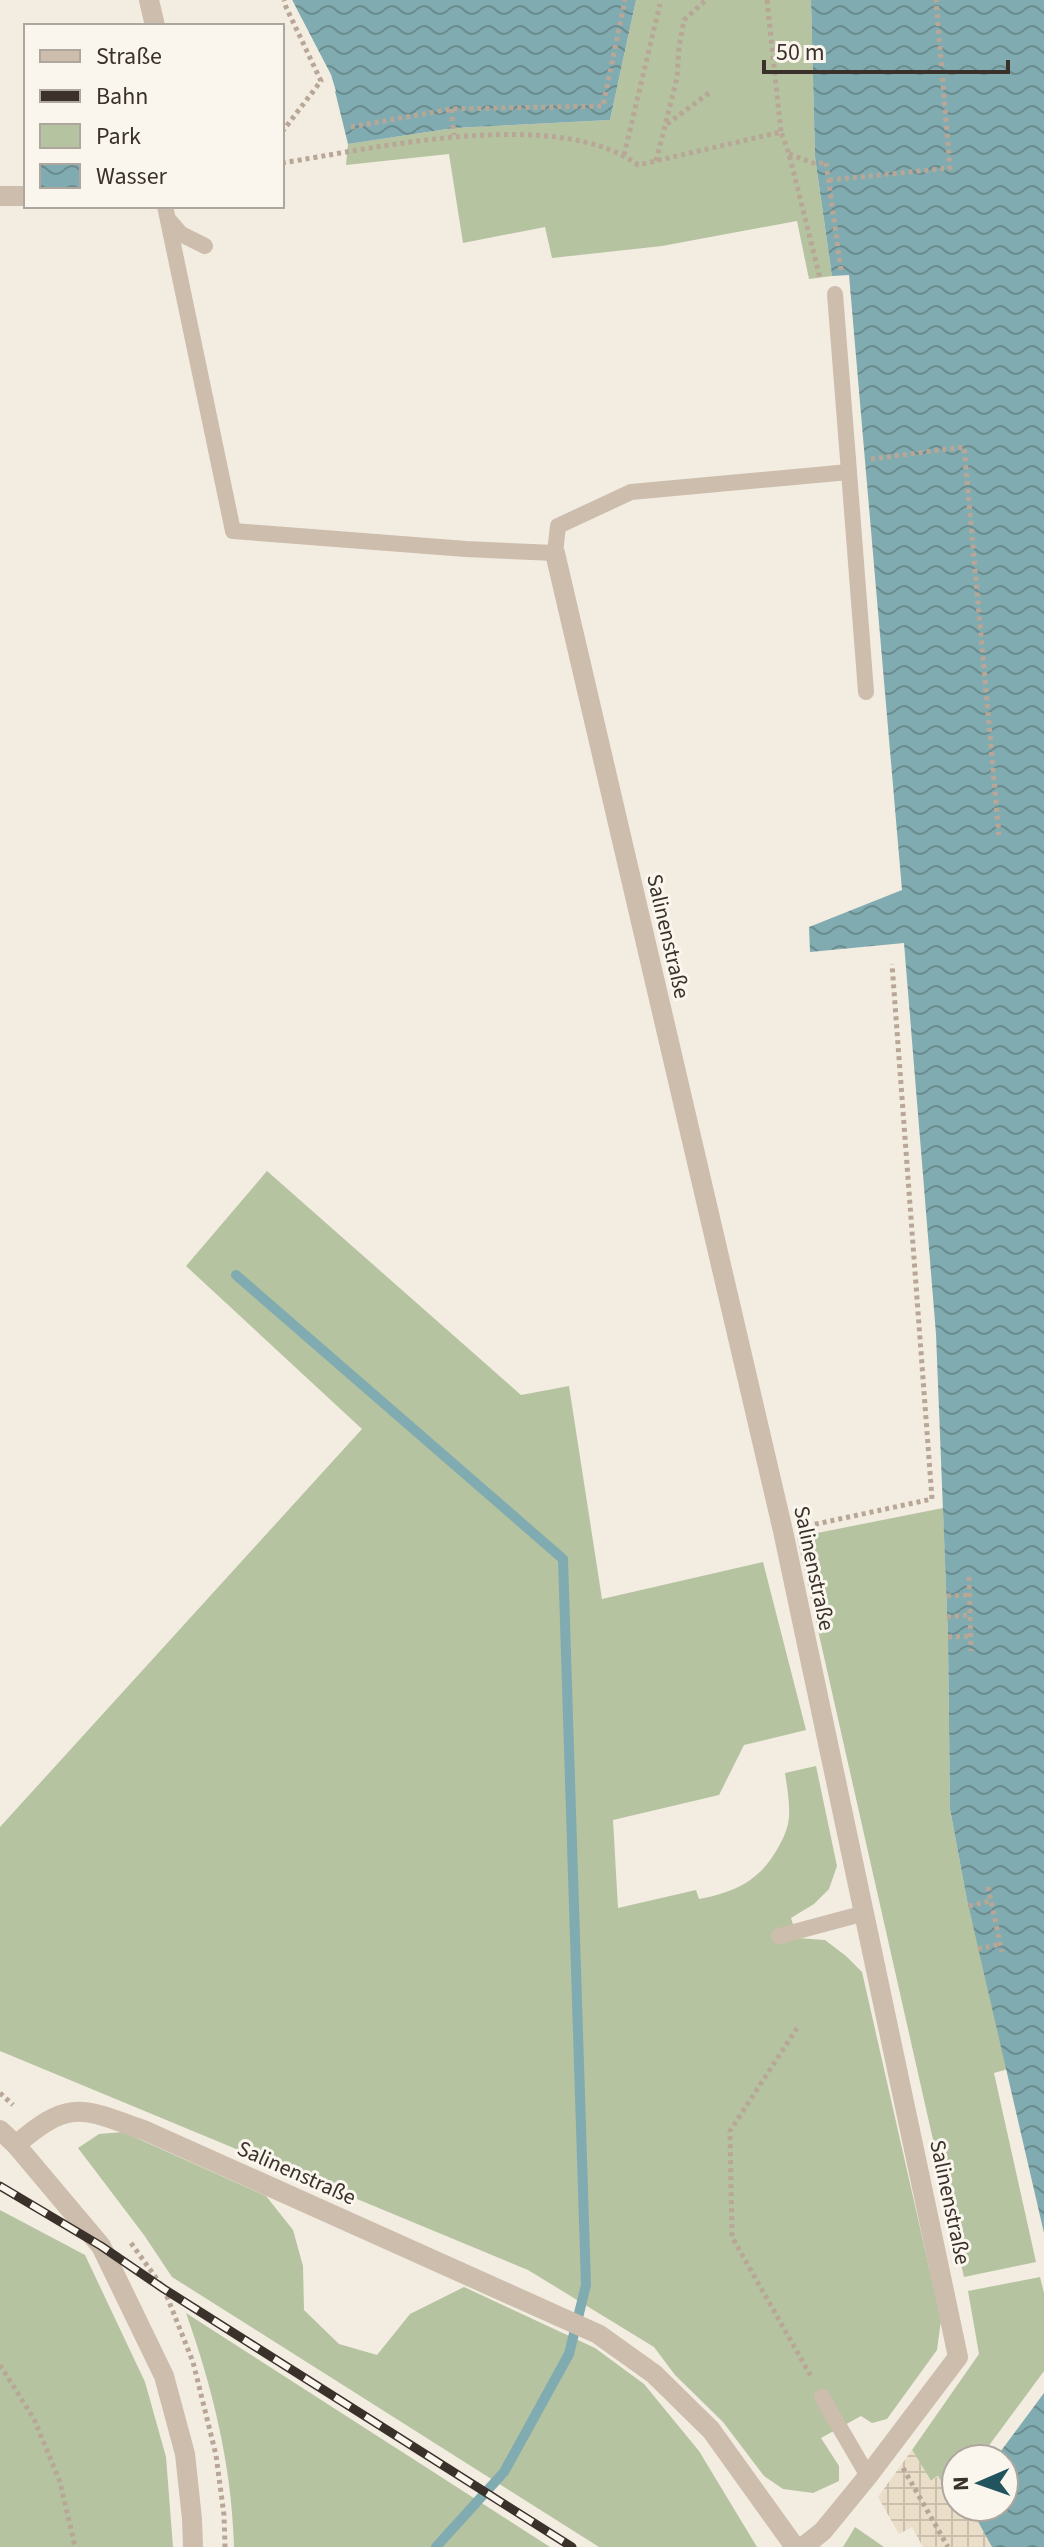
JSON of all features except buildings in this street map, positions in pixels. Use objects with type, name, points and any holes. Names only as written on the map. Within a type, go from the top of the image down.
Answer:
[{"type":"street","points":[[149,0],[155,24]]},
{"type":"street","points":[[0,196],[24,196]]},
{"type":"street","name":"Salinenstraße","points":[[555,553],[783,1531],[958,2357],[868,2476],[823,2531],[803,2547]]},
{"type":"street","name":"Salinenstraße","points":[[16,2145],[37,2127],[61,2114],[77,2110],[91,2112],[159,2137],[598,2334],[654,2374],[711,2430],[795,2547]]},
{"type":"street","points":[[0,2130],[101,2246],[164,2376],[185,2454],[193,2547]]},
{"type":"lane","points":[[166,212],[233,531],[555,553],[558,526],[631,492],[849,472]]},
{"type":"lane","points":[[166,212],[181,234],[205,246]]},
{"type":"lane","points":[[835,294],[866,692]]},
{"type":"lane","points":[[779,1936],[865,1913]]},
{"type":"lane","points":[[822,2397],[868,2476]]},
{"type":"path","points":[[284,0],[321,81],[284,129]]},
{"type":"path","points":[[351,127],[451,109],[603,106],[625,0]]},
{"type":"path","points":[[656,161],[677,78],[684,20],[706,0]]},
{"type":"path","points":[[767,0],[781,132],[789,154],[817,276],[835,294]]},
{"type":"path","points":[[829,180],[950,168],[936,0]]},
{"type":"path","points":[[624,155],[660,4]]},
{"type":"path","points":[[666,125],[709,93]]},
{"type":"path","points":[[451,109],[454,135]]},
{"type":"path","points":[[284,163],[454,135],[566,137],[624,155],[638,165],[781,132]]},
{"type":"path","points":[[789,154],[816,164],[826,162],[842,275]]},
{"type":"path","points":[[864,459],[964,447],[999,835]]},
{"type":"path","points":[[783,1531],[932,1499],[892,964]]},
{"type":"path","points":[[969,1577],[971,1651]]},
{"type":"path","points":[[947,1596],[970,1595]]},
{"type":"path","points":[[947,1617],[971,1615]]},
{"type":"path","points":[[948,1637],[971,1636]]},
{"type":"path","points":[[988,1887],[1002,1952]]},
{"type":"path","points":[[969,1906],[990,1901]]},
{"type":"path","points":[[978,1949],[1000,1944]]},
{"type":"path","points":[[797,2028],[730,2131],[732,2237],[822,2397]]},
{"type":"path","points":[[0,2365],[34,2419],[60,2482],[75,2547]]},
{"type":"path","points":[[891,2447],[948,2547]]},
{"type":"green space","points":[[636,0],[811,0],[815,157],[832,276],[809,279],[797,221],[662,246],[552,258],[545,227],[463,243],[449,154],[346,165],[348,144],[454,128],[610,120]]},
{"type":"green space","points":[[267,1171],[521,1395],[569,1386],[602,1599],[763,1562],[806,1730],[744,1745],[719,1795],[613,1820],[618,1908],[696,1890],[699,1899],[712,1896],[746,1883],[772,1858],[788,1825],[785,1773],[816,1766],[837,1866],[829,1889],[814,1904],[791,1918],[797,1938],[825,1940],[862,1972],[941,2320],[937,2350],[887,2419],[872,2423],[861,2416],[821,2438],[839,2466],[839,2481],[813,2493],[783,2489],[764,2476],[723,2422],[675,2375],[654,2347],[528,2270],[0,2051],[0,1827],[362,1429],[186,1266]]},
{"type":"green space","points":[[943,1508],[950,1809],[967,1900],[1008,2069],[994,2073],[1036,2262],[964,2277],[797,1537]]},
{"type":"green space","points":[[123,2132],[266,2196],[293,2230],[303,2266],[304,2310],[339,2344],[377,2355],[410,2314],[464,2287],[595,2348],[644,2384],[699,2451],[757,2547],[599,2547],[172,2277],[78,2148],[99,2134]]},
{"type":"green space","points":[[0,2210],[85,2255],[145,2382],[166,2457],[173,2547],[0,2547]]},
{"type":"green space","points":[[1040,2277],[1044,2293],[1044,2371],[991,2443],[940,2443],[940,2481],[937,2476],[931,2481],[912,2450],[979,2354],[968,2291]]},
{"type":"green space","points":[[186,2313],[550,2547],[234,2547],[229,2487],[219,2428],[205,2370]]},
{"type":"green space","points":[[855,2527],[884,2547],[843,2547]]},
{"type":"shaded area","points":[[912,2450],[931,2481],[938,2476],[940,2479],[940,2523],[979,2523],[992,2547],[923,2547],[912,2527],[899,2534],[878,2497]]},
{"type":"water","points":[[292,0],[636,0],[610,120],[454,128],[348,144],[331,75]]},
{"type":"water","points":[[811,0],[1044,0],[1044,2233],[967,1900],[950,1809],[948,1637],[936,1334],[904,943],[810,952],[809,927],[902,890],[849,275],[832,276],[815,157]]},
{"type":"water","points":[[1044,2393],[1044,2547],[992,2547],[979,2523],[1020,2523],[1020,2443],[1007,2443]]},
{"type":"pier","points":[[288,0],[292,0],[331,75],[336,91],[332,93],[327,76]]},
{"type":"waterway","points":[[236,1275],[563,1559],[586,2285],[569,2354],[504,2472],[436,2547]]},
{"type":"railway","points":[[0,2186],[101,2246],[572,2547]]}]
